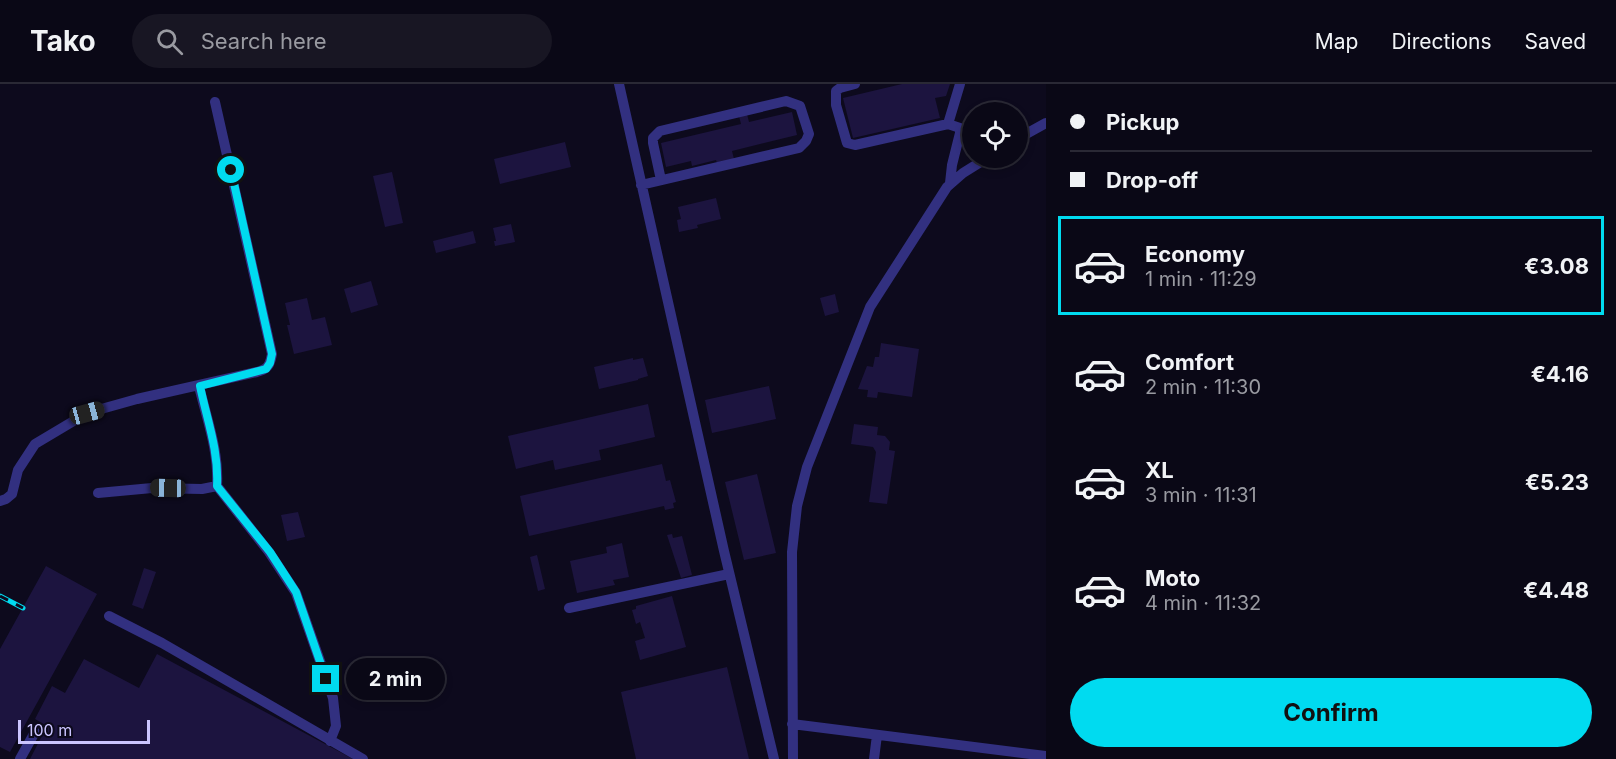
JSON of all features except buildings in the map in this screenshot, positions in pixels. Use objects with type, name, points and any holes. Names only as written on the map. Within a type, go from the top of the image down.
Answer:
[{"type":"street","points":[[619,84],[729,574],[774,759]]},
{"type":"street","points":[[855,84],[836,91],[844,140],[850,145],[948,124],[957,126],[960,128],[960,133],[950,183]]},
{"type":"street","points":[[948,124],[960,84]]},
{"type":"street","points":[[641,185],[799,148],[807,141],[809,134],[802,109],[786,101],[660,131],[656,134],[653,143],[662,180]]},
{"type":"street","points":[[0,501],[12,494],[18,470],[34,444],[87,413],[266,369],[270,363],[272,354],[215,102]]},
{"type":"street","points":[[1028,134],[1046,123]]},
{"type":"street","points":[[793,759],[792,552],[797,506],[807,467],[862,322],[870,307],[950,183],[971,168]]},
{"type":"street","points":[[200,386],[215,443],[217,486],[270,552],[296,592],[333,698],[336,726],[330,741]]},
{"type":"street","points":[[98,493],[152,488],[202,489],[217,486]]},
{"type":"street","points":[[569,608],[729,574]]},
{"type":"street","points":[[109,616],[162,643],[363,759]]},
{"type":"street","points":[[792,724],[1046,756]]},
{"type":"street","points":[[20,759],[35,732]]},
{"type":"street","points":[[874,759],[877,735]]},
{"type":"railway","points":[[0,596],[23,608]]},
{"type":"route","points":[[231,170],[272,354],[266,369],[200,386],[206,416],[215,443],[217,486],[270,552],[296,592],[326,679]]}]
